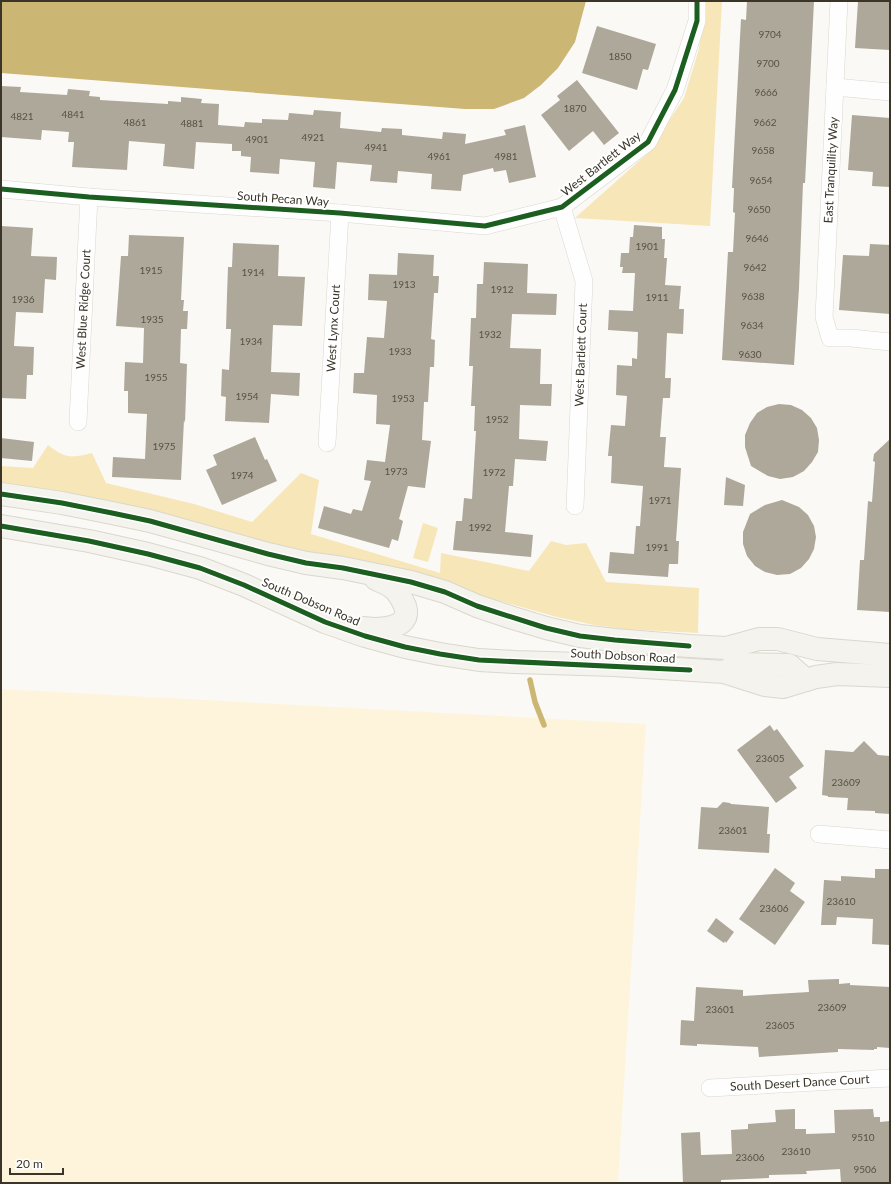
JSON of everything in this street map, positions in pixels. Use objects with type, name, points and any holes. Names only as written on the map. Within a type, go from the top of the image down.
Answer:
[{"type":"street","name":"West Bartlett Way","points":[[562,207],[648,142],[675,90],[697,21],[697,1]]},
{"type":"street","name":"East Tranquility Way","points":[[839,1],[824,317],[830,338],[851,338],[890,342]]},
{"type":"street","points":[[835,87],[890,92]]},
{"type":"street","name":"South Pecan Way","points":[[1,189],[89,197],[340,213],[485,226],[562,207]]},
{"type":"street","name":"West Blue Ridge Court","points":[[78,422],[89,197]]},
{"type":"street","name":"West Bartlett Court","points":[[562,207],[584,281],[575,506]]},
{"type":"street","name":"West Lynx Court","points":[[327,443],[340,213]]},
{"type":"street","name":"South Dobson Road","points":[[1,494],[62,502],[150,521],[306,563],[343,568],[411,582],[445,592],[478,606],[513,618],[580,636],[726,648],[759,639],[778,639],[817,649],[890,655]]},
{"type":"street","name":"South Dobson Road","points":[[1,526],[89,541],[148,554],[200,568],[244,585],[326,622],[365,636],[405,647],[440,654],[479,660],[614,665],[724,672],[765,685],[783,687],[816,677],[837,674],[890,676]]},
{"type":"street","points":[[326,622],[374,629],[393,627],[401,623],[405,617],[406,609],[402,598],[393,588],[368,574]]},
{"type":"street","points":[[806,680],[808,647]]},
{"type":"street","points":[[724,672],[726,648]]},
{"type":"street","points":[[819,834],[890,840]]},
{"type":"street","name":"South Desert Dance Court","points":[[710,1088],[890,1078]]},
{"type":"shaded area","points":[[1,1],[586,1],[575,42],[558,68],[541,85],[524,98],[494,109],[465,109],[1,73]]},
{"type":"shaded area","points":[[706,1],[722,1],[710,226],[575,218],[648,153],[684,98],[699,49]]},
{"type":"shaded area","points":[[48,445],[60,453],[69,456],[79,456],[92,453],[106,483],[194,504],[252,522],[301,473],[319,480],[311,534],[440,573],[441,553],[529,571],[551,541],[566,545],[586,543],[606,582],[699,588],[698,633],[624,629],[594,625],[557,617],[429,581],[163,517],[1,484],[1,466],[33,468]]},
{"type":"shaded area","points":[[423,523],[438,528],[428,562],[413,558]]},
{"type":"shaded area","points":[[1,689],[646,724],[618,1183],[1,1183]]},
{"type":"building","points":[[747,1],[814,1],[794,365],[722,360],[728,252],[733,252],[735,213],[733,212],[734,188],[732,188],[741,19],[746,20]]},
{"type":"building","points":[[858,1],[890,1],[890,50],[855,48]]},
{"type":"building","points":[[597,26],[656,44],[648,70],[643,69],[637,90],[582,73]]},
{"type":"building","points":[[577,80],[619,133],[604,145],[593,131],[569,151],[541,115],[560,100],[557,96]]},
{"type":"building","points":[[1,86],[21,87],[20,92],[67,95],[68,89],[90,91],[89,96],[100,97],[100,100],[168,104],[168,101],[181,102],[181,97],[202,99],[201,103],[219,104],[218,125],[244,127],[245,122],[262,123],[262,119],[288,120],[289,113],[313,115],[314,110],[341,112],[340,128],[381,132],[382,128],[402,129],[402,135],[442,139],[443,132],[466,134],[465,144],[506,135],[504,130],[525,125],[536,177],[509,183],[506,170],[494,172],[493,168],[463,175],[461,191],[431,189],[432,174],[398,171],[397,183],[370,181],[372,165],[337,162],[335,189],[313,187],[315,162],[280,159],[279,174],[250,172],[251,157],[241,156],[241,151],[232,151],[232,144],[196,142],[194,169],[163,166],[165,144],[129,141],[127,170],[72,167],[74,142],[68,142],[69,132],[42,130],[41,140],[1,137]]},
{"type":"building","points":[[852,115],[890,118],[890,187],[872,186],[873,172],[848,170]]},
{"type":"building","points":[[634,225],[662,227],[662,239],[665,239],[664,258],[667,258],[665,285],[681,286],[679,309],[684,309],[683,334],[667,333],[665,378],[671,378],[670,398],[663,398],[660,437],[666,437],[664,467],[681,468],[676,541],[679,541],[678,564],[669,564],[668,577],[608,573],[610,552],[634,554],[636,526],[640,526],[643,486],[611,483],[612,456],[608,456],[611,425],[625,426],[627,396],[616,395],[617,365],[632,366],[632,358],[637,359],[638,332],[608,330],[609,310],[633,311],[635,273],[622,273],[623,267],[620,267],[621,253],[629,253],[630,237],[633,237]]},
{"type":"building","points":[[1,226],[33,228],[31,256],[57,257],[56,280],[45,279],[43,313],[16,312],[14,346],[34,347],[33,375],[27,375],[26,399],[1,398]]},
{"type":"building","points":[[129,235],[184,237],[181,300],[184,300],[183,311],[188,311],[187,329],[181,329],[180,363],[187,364],[181,480],[112,477],[113,457],[145,459],[147,414],[128,413],[128,391],[124,391],[125,362],[143,363],[144,328],[116,326],[121,256],[128,256]]},
{"type":"building","points":[[233,243],[279,245],[278,276],[305,277],[302,326],[273,325],[271,372],[300,373],[299,396],[271,394],[269,423],[225,421],[226,397],[221,396],[222,369],[229,370],[231,329],[226,329],[227,295],[228,267],[232,267]]},
{"type":"building","points":[[870,244],[890,245],[890,314],[839,310],[843,255],[869,256]]},
{"type":"building","points":[[398,253],[434,255],[433,276],[439,276],[438,293],[434,293],[431,339],[435,340],[434,367],[430,367],[428,402],[424,402],[422,440],[431,441],[425,488],[408,486],[399,519],[403,521],[398,541],[392,539],[389,548],[318,528],[324,506],[351,514],[353,509],[362,511],[371,481],[364,480],[367,460],[385,462],[390,425],[376,424],[377,395],[353,393],[354,373],[364,373],[367,337],[384,338],[387,301],[368,300],[369,274],[397,275]]},
{"type":"building","points":[[484,262],[528,264],[527,293],[557,294],[556,315],[512,314],[510,348],[541,349],[540,384],[552,384],[551,406],[520,405],[519,439],[548,441],[546,461],[515,459],[513,486],[509,486],[505,532],[533,535],[531,557],[453,550],[456,521],[462,521],[464,498],[472,499],[476,431],[474,431],[475,406],[471,406],[473,366],[469,366],[471,318],[476,318],[477,284],[483,284]]},
{"type":"building","points":[[779,404],[791,405],[802,410],[811,418],[817,428],[819,440],[818,452],[804,471],[793,477],[780,479],[768,476],[751,466],[745,447],[745,435],[750,423],[757,413],[767,407]]},
{"type":"building","points":[[255,437],[265,460],[267,459],[277,481],[222,505],[206,470],[217,465],[213,455]]},
{"type":"building","points":[[1,438],[34,442],[32,461],[1,458]]},
{"type":"building","points":[[890,439],[890,612],[857,610],[860,560],[864,560],[868,501],[872,502],[875,462],[873,461],[874,454]]},
{"type":"building","points":[[726,477],[745,485],[743,506],[724,505]]},
{"type":"building","points":[[782,500],[799,507],[808,515],[814,526],[816,537],[814,549],[809,559],[801,568],[790,574],[777,575],[765,572],[755,566],[747,556],[743,544],[743,532],[750,514],[765,505]]},
{"type":"building","points":[[770,725],[774,731],[777,729],[804,766],[789,777],[797,788],[776,803],[737,750]]},
{"type":"building","points":[[864,741],[878,755],[890,756],[890,814],[875,813],[875,811],[847,810],[848,798],[828,797],[822,795],[825,750],[853,752]]},
{"type":"building","points":[[723,802],[769,807],[767,834],[770,834],[769,853],[698,849],[701,807],[717,808]]},
{"type":"building","points":[[775,868],[795,883],[790,891],[805,902],[775,945],[739,919]]},
{"type":"building","points":[[875,869],[890,869],[890,945],[872,944],[873,919],[837,917],[836,925],[821,925],[824,880],[841,881],[841,876],[875,878]]},
{"type":"building","points":[[716,918],[734,932],[726,943],[707,931]]},
{"type":"building","points":[[839,979],[839,984],[850,983],[850,985],[890,987],[890,1048],[877,1047],[877,1049],[874,1050],[838,1049],[838,1052],[759,1057],[758,1047],[697,1044],[697,1046],[680,1045],[681,1020],[694,1021],[696,987],[743,990],[743,996],[809,992],[808,980]]},
{"type":"building","points":[[795,1109],[795,1129],[806,1129],[806,1134],[835,1133],[834,1110],[873,1109],[874,1117],[880,1117],[880,1122],[890,1121],[890,1183],[841,1183],[840,1169],[806,1171],[807,1174],[769,1175],[769,1178],[721,1180],[721,1183],[683,1183],[681,1133],[700,1132],[701,1155],[732,1154],[731,1130],[748,1129],[748,1124],[776,1122],[775,1110]]},
{"type":"waterway","points":[[530,680],[535,702],[544,725]]},
{"type":"cycle path","points":[[1,189],[89,197],[340,213],[485,226],[562,207],[648,142],[675,90],[697,21],[697,1]]},
{"type":"cycle path","points":[[1,494],[62,503],[150,521],[306,563],[343,568],[411,582],[445,592],[477,606],[546,628],[580,636],[689,646]]},
{"type":"cycle path","points":[[1,526],[89,541],[148,554],[200,568],[244,585],[325,622],[365,636],[405,647],[479,660],[690,670]]}]
